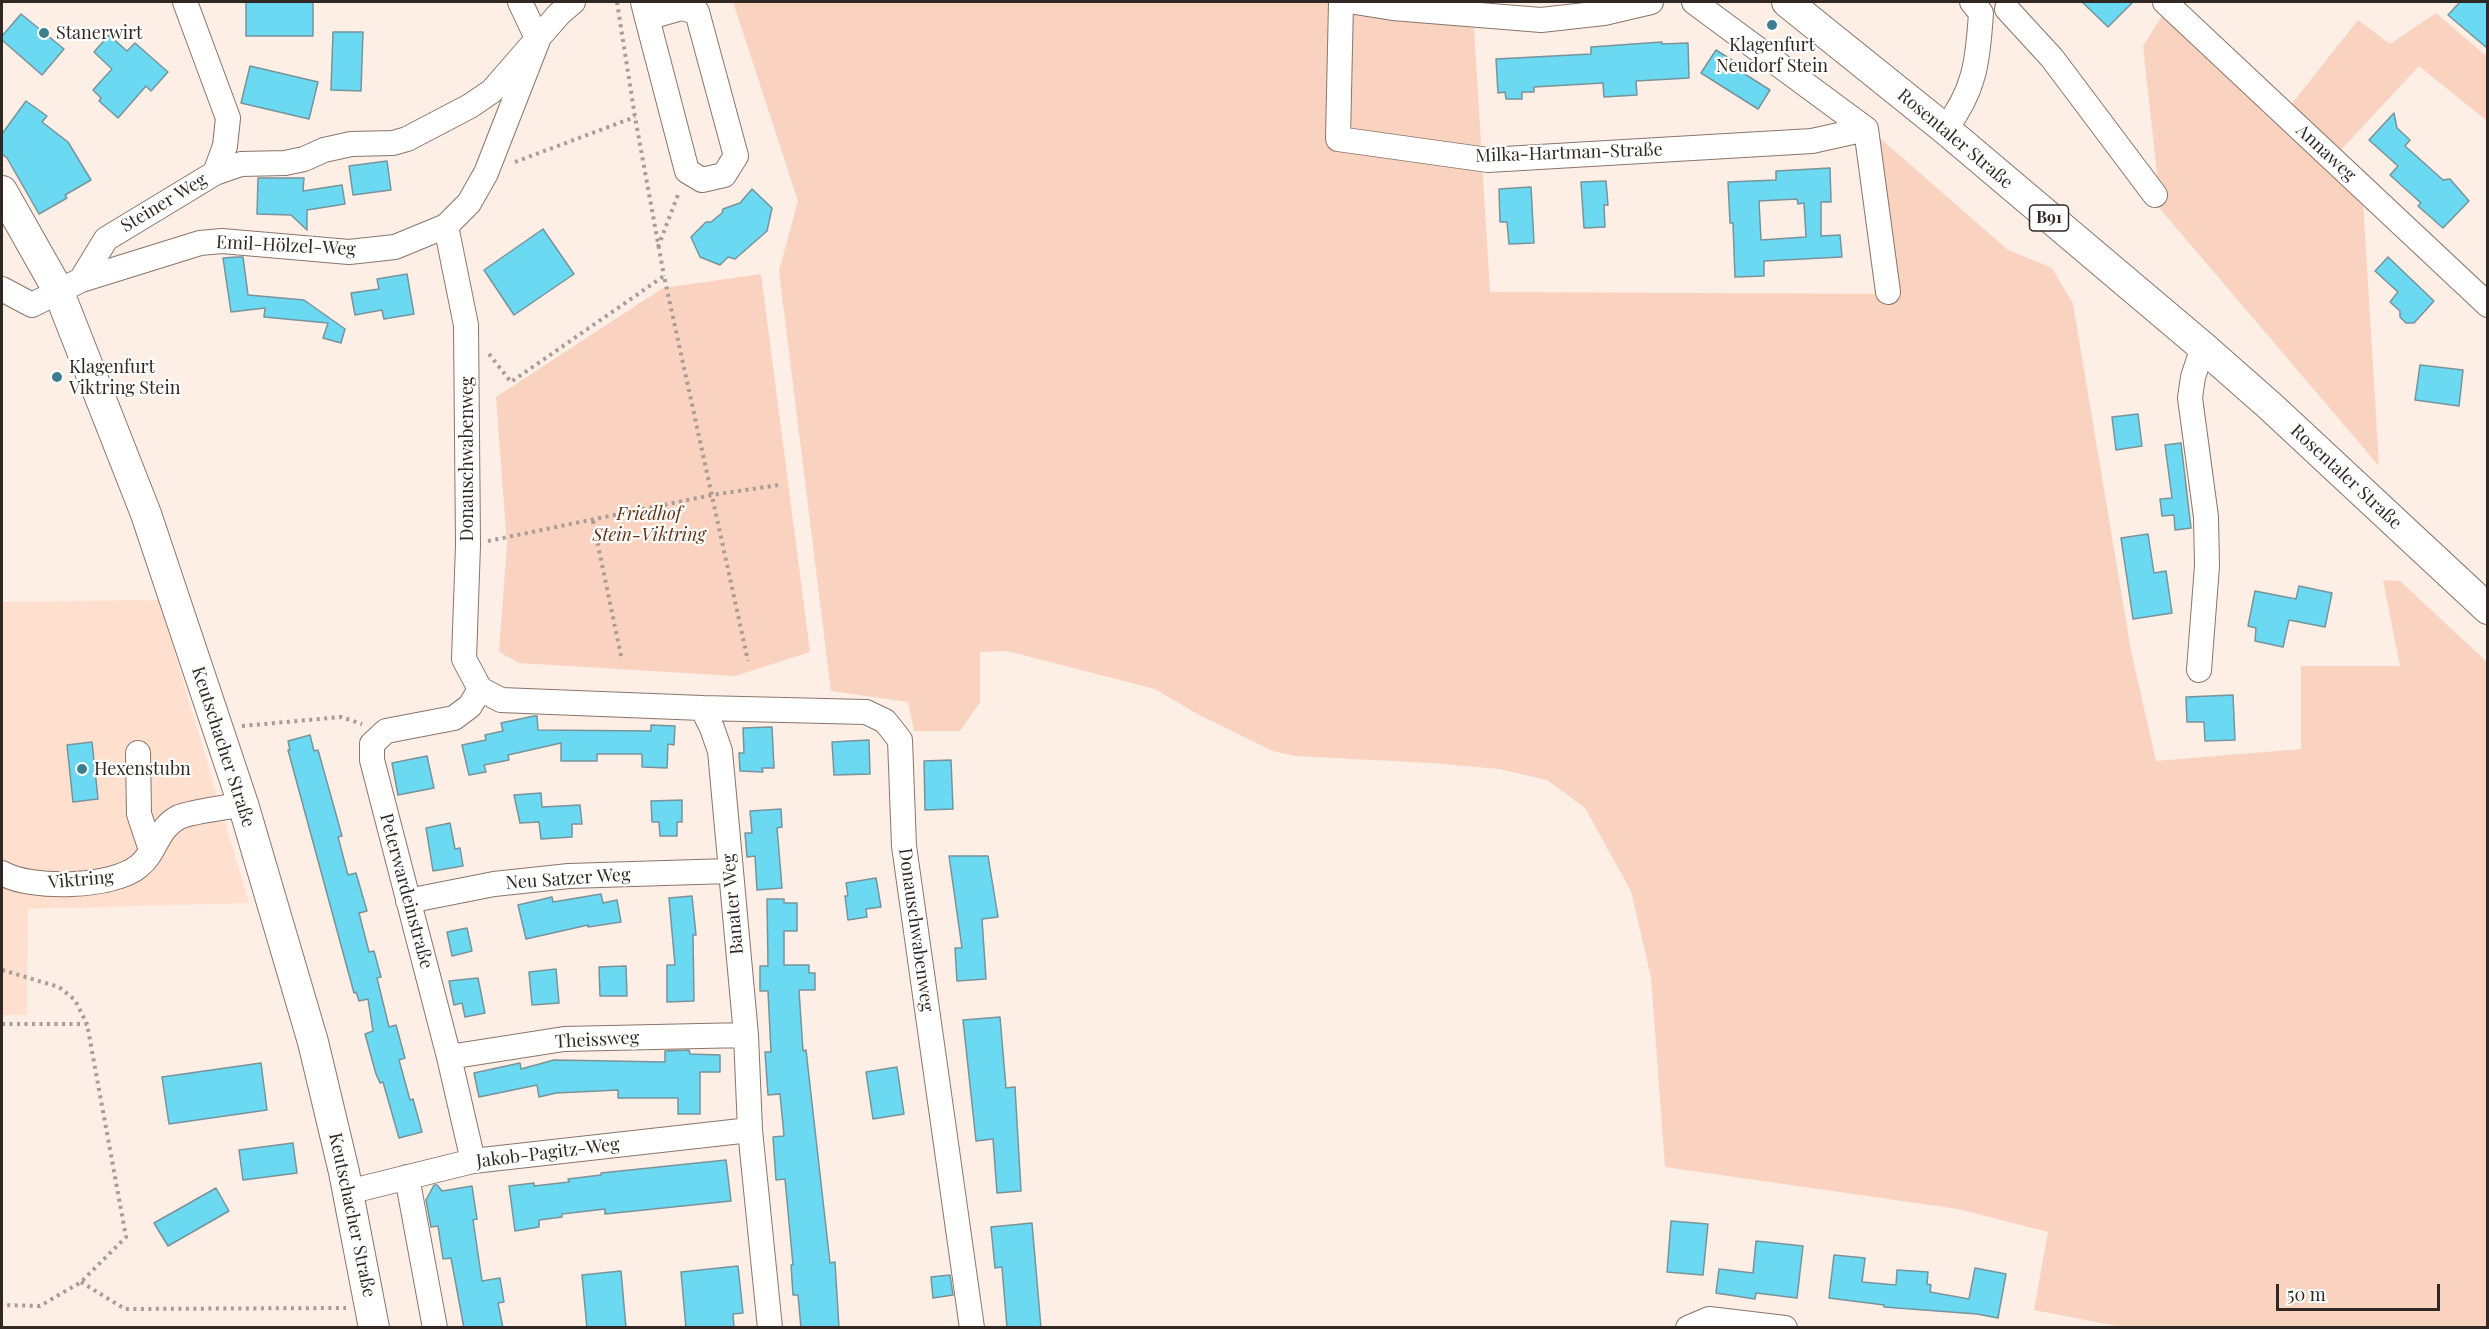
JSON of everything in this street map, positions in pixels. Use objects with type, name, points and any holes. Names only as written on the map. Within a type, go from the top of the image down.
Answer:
[{"type":"main road","name":"Rosentaler Straße","points":[[1787,2],[1945,129],[2203,346],[2487,609]]},
{"type":"main road","name":"Keutschacher Straße","points":[[2,191],[70,285],[243,804],[313,1041],[348,1192],[373,1319]]},
{"type":"street","name":"Steiner Weg","points":[[184,2],[228,118],[245,149],[264,162]]},
{"type":"street","points":[[520,2],[538,40]]},
{"type":"street","points":[[215,173],[241,164],[285,163],[304,159],[324,150],[351,144],[407,139],[470,106],[492,91],[559,14],[573,2]]},
{"type":"street","name":"Milka-Hartman-Straße","points":[[1341,2],[1338,140],[1488,160],[1812,141],[1866,129]]},
{"type":"street","points":[[1355,2],[1394,8],[1541,20],[1604,13],[1651,2]]},
{"type":"street","points":[[1694,2],[1866,129],[1888,292]]},
{"type":"street","name":"Annaweg","points":[[2165,2],[2487,304]]},
{"type":"street","points":[[1945,129],[1960,110],[1971,84],[1978,51],[1976,7],[2013,5],[2155,195]]},
{"type":"street","points":[[681,8],[697,12],[736,156],[724,175],[702,180],[687,171],[645,10],[681,8]]},
{"type":"street","name":"Emil-Hölzel-Weg","points":[[2,289],[32,305],[70,285],[200,243],[222,241],[349,252],[395,247],[447,226],[469,203],[486,173],[538,40]]},
{"type":"street","name":"Steiner Weg","points":[[70,285],[106,239],[215,173],[225,146],[228,118]]},
{"type":"street","name":"Donauschwabenweg","points":[[447,226],[466,325],[468,545],[464,659],[480,689]]},
{"type":"street","points":[[2199,670],[2207,566],[2206,517],[2190,398],[2193,377],[2203,346]]},
{"type":"street","points":[[386,731],[454,718],[470,706],[480,689],[501,700],[702,708]]},
{"type":"street","name":"Donauschwabenweg","points":[[702,708],[866,712],[885,721],[900,740],[904,846],[972,1328]]},
{"type":"street","name":"Banater Weg","points":[[702,708],[720,751],[729,871],[746,1035],[750,1130],[770,1328]]},
{"type":"street","name":"Peterwardeinstraße","points":[[386,731],[372,744],[372,760],[449,1057],[473,1161]]},
{"type":"street","points":[[138,753],[139,814],[151,849]]},
{"type":"street","name":"Viktring","points":[[2,873],[28,883],[60,885],[121,877],[141,866],[163,830],[180,817],[243,804]]},
{"type":"street","name":"Neu Satzer Weg","points":[[408,901],[494,884],[568,876],[729,871]]},
{"type":"street","name":"Theissweg","points":[[449,1057],[564,1039],[746,1035]]},
{"type":"street","name":"Jakob-Pagitz-Weg","points":[[348,1192],[473,1161],[750,1130]]},
{"type":"street","points":[[407,1177],[435,1328]]},
{"type":"street","points":[[1688,1328],[1709,1319],[1785,1328]]},
{"type":"path","points":[[617,2],[658,248],[748,661]]},
{"type":"path","points":[[486,173],[635,117]]},
{"type":"path","points":[[658,248],[687,171]]},
{"type":"path","points":[[466,325],[511,382],[664,276]]},
{"type":"path","points":[[468,545],[712,495],[779,484]]},
{"type":"path","points":[[593,521],[621,656]]},
{"type":"path","points":[[217,728],[341,717],[386,731]]},
{"type":"path","points":[[2,970],[59,987],[75,1000],[87,1024],[126,1237],[81,1282],[40,1306],[2,1305]]},
{"type":"path","points":[[2,1024],[87,1024]]},
{"type":"path","points":[[81,1282],[125,1309],[339,1307],[373,1319]]},
{"type":"shaded area","points":[[159,600],[249,903],[28,909],[27,1015],[2,1015],[2,602]]},
{"type":"green space","points":[[733,2],[1330,2],[1377,14],[1474,28],[1490,292],[1894,294],[1874,133],[2008,250],[2052,268],[2073,304],[2131,651],[2156,761],[2301,749],[2301,666],[2400,666],[2383,580],[2400,581],[2487,662],[2487,1327],[2127,1328],[2034,1310],[2048,1232],[1958,1209],[1665,1167],[1651,977],[1631,891],[1585,808],[1547,780],[1499,769],[1295,756],[1273,751],[1199,715],[1155,689],[1007,651],[980,652],[980,702],[960,731],[914,731],[908,702],[831,691],[779,271],[798,201]]},
{"type":"green space","points":[[2164,13],[2363,200],[2379,466],[2161,210],[2143,46]]},
{"type":"green space","points":[[2436,13],[2485,55],[2487,52],[2487,121],[2419,66],[2340,151],[2290,106],[2358,20],[2390,44]]},
{"type":"green space","name":"Friedhof Stein-Viktring","points":[[761,274],[810,652],[735,676],[519,663],[499,652],[507,545],[496,397],[663,288]]},
{"type":"building","points":[[246,2],[313,2],[313,36],[246,36]]},
{"type":"building","points":[[2082,2],[2133,2],[2108,27]]},
{"type":"building","points":[[2460,2],[2487,2],[2487,48],[2448,15]]},
{"type":"building","points":[[21,14],[64,49],[42,75],[2,40],[2,36]]},
{"type":"building","points":[[333,32],[363,32],[361,91],[331,90]]},
{"type":"building","points":[[109,35],[127,51],[135,43],[168,72],[151,91],[146,86],[118,118],[99,101],[101,98],[93,90],[112,69],[94,52]]},
{"type":"building","points":[[1662,42],[1662,44],[1688,43],[1689,78],[1636,81],[1637,95],[1604,97],[1603,83],[1534,87],[1534,92],[1522,92],[1522,99],[1506,99],[1505,92],[1498,93],[1496,59],[1591,54],[1591,47]]},
{"type":"building","points":[[1716,50],[1735,62],[1732,66],[1770,90],[1758,109],[1701,73]]},
{"type":"building","points":[[250,66],[318,82],[309,119],[241,103]]},
{"type":"building","points":[[26,101],[47,116],[42,122],[68,142],[91,180],[65,195],[67,198],[39,214],[7,158],[2,154],[2,134]]},
{"type":"building","points":[[2394,113],[2397,128],[2410,140],[2405,146],[2443,180],[2450,179],[2469,201],[2443,228],[2418,206],[2421,203],[2390,175],[2398,166],[2369,140]]},
{"type":"building","points":[[387,161],[391,190],[353,195],[349,166]]},
{"type":"building","points":[[1830,168],[1831,202],[1821,202],[1821,236],[1840,235],[1842,257],[1764,261],[1764,276],[1735,277],[1733,223],[1730,223],[1728,182],[1776,180],[1776,171]],"holes":[[[1797,199],[1798,204],[1804,203],[1806,237],[1761,240],[1759,201]]]},
{"type":"building","points":[[258,178],[304,178],[303,191],[342,185],[345,204],[307,210],[307,230],[291,215],[257,214]]},
{"type":"building","points":[[1606,181],[1608,205],[1604,205],[1605,227],[1584,228],[1581,182]]},
{"type":"building","points":[[1531,187],[1534,243],[1509,244],[1507,222],[1500,222],[1499,189]]},
{"type":"building","points":[[752,189],[772,208],[767,231],[735,259],[728,257],[720,265],[700,257],[691,237],[706,222],[711,222],[722,213],[723,209],[740,203]]},
{"type":"building","points":[[543,229],[574,274],[514,315],[484,270]]},
{"type":"building","points":[[243,257],[248,295],[304,300],[345,329],[341,343],[323,338],[328,323],[264,317],[265,308],[231,312],[223,258]]},
{"type":"building","points":[[2388,257],[2434,301],[2414,323],[2406,323],[2400,317],[2400,311],[2390,302],[2398,292],[2375,271]]},
{"type":"building","points":[[407,274],[414,314],[384,319],[382,310],[355,315],[351,293],[379,289],[377,279]]},
{"type":"building","points":[[2420,365],[2463,370],[2459,406],[2415,400]]},
{"type":"building","points":[[2138,414],[2142,446],[2116,450],[2112,417]]},
{"type":"building","points":[[2181,443],[2191,528],[2175,530],[2174,515],[2162,516],[2160,499],[2172,498],[2165,445]]},
{"type":"building","points":[[2148,534],[2154,573],[2166,571],[2172,613],[2133,619],[2121,538]]},
{"type":"building","points":[[2299,586],[2332,593],[2325,627],[2289,620],[2283,647],[2255,641],[2256,628],[2248,626],[2255,591],[2296,599]]},
{"type":"building","points":[[2233,695],[2235,740],[2205,741],[2204,722],[2187,722],[2186,697]]},
{"type":"building","points":[[537,716],[538,730],[651,731],[651,725],[675,726],[674,745],[668,744],[667,768],[642,767],[642,754],[597,754],[597,761],[561,761],[561,743],[508,755],[509,760],[484,765],[486,772],[469,775],[462,745],[486,740],[485,735],[503,731],[501,723]]},
{"type":"building","points":[[772,727],[774,768],[762,768],[763,772],[740,771],[739,753],[744,753],[743,728]]},
{"type":"building","points":[[310,735],[314,751],[318,750],[342,836],[338,837],[348,875],[356,873],[367,911],[359,913],[369,952],[374,951],[381,977],[377,978],[389,1027],[396,1025],[405,1058],[399,1060],[422,1132],[399,1138],[383,1082],[380,1083],[376,1074],[365,1034],[373,1031],[368,999],[359,1001],[356,992],[354,993],[288,750],[290,750],[288,741]]},
{"type":"building","points":[[869,740],[870,774],[834,775],[832,742]]},
{"type":"building","points":[[92,742],[98,799],[73,802],[67,745]]},
{"type":"building","points":[[427,756],[434,788],[398,795],[392,763]]},
{"type":"building","points":[[951,760],[953,809],[925,810],[924,761]]},
{"type":"building","points":[[541,793],[542,807],[580,805],[582,824],[572,824],[572,837],[541,839],[539,822],[520,823],[514,795]]},
{"type":"building","points":[[682,800],[682,822],[677,822],[677,836],[660,836],[659,822],[652,822],[651,801]]},
{"type":"building","points":[[781,809],[782,827],[777,828],[782,888],[757,890],[755,856],[747,857],[745,833],[752,833],[750,811]]},
{"type":"building","points":[[450,823],[455,849],[460,848],[463,866],[433,871],[426,828]]},
{"type":"building","points":[[949,856],[988,856],[998,917],[982,919],[986,979],[957,981],[955,948],[962,948]]},
{"type":"building","points":[[876,878],[881,907],[866,909],[867,917],[848,920],[846,883]]},
{"type":"building","points":[[601,894],[603,903],[617,900],[621,922],[588,927],[588,925],[526,939],[518,905],[552,897],[553,902]]},
{"type":"building","points":[[692,896],[696,935],[693,935],[694,1001],[667,1002],[667,965],[675,965],[669,898]]},
{"type":"building","points":[[767,899],[784,899],[784,903],[797,903],[797,931],[784,931],[784,965],[809,965],[809,973],[815,973],[815,990],[799,990],[803,1051],[806,1050],[830,1263],[835,1262],[839,1328],[801,1328],[798,1295],[793,1295],[791,1265],[793,1265],[785,1179],[776,1180],[773,1137],[784,1136],[780,1094],[768,1095],[765,1052],[771,1052],[768,991],[760,991],[760,966],[768,966]]},
{"type":"building","points":[[467,928],[472,951],[452,956],[447,932]]},
{"type":"building","points":[[626,966],[627,996],[600,996],[599,967]]},
{"type":"building","points":[[556,969],[559,1003],[532,1005],[529,972]]},
{"type":"building","points":[[478,978],[485,1013],[465,1017],[462,1003],[454,1005],[449,981]]},
{"type":"building","points":[[1000,1017],[1006,1088],[1015,1087],[1021,1191],[997,1193],[993,1139],[976,1141],[963,1020]]},
{"type":"building","points":[[689,1050],[690,1054],[720,1055],[720,1072],[700,1072],[700,1114],[678,1114],[678,1098],[618,1098],[618,1090],[556,1093],[539,1097],[537,1085],[479,1097],[474,1073],[520,1063],[521,1069],[554,1060],[665,1062],[665,1051]]},
{"type":"building","points":[[261,1063],[267,1110],[169,1124],[162,1077]]},
{"type":"building","points":[[897,1067],[904,1114],[873,1119],[866,1072]]},
{"type":"building","points":[[293,1143],[297,1173],[243,1180],[239,1150]]},
{"type":"building","points":[[726,1160],[731,1201],[605,1214],[605,1209],[562,1214],[562,1217],[539,1220],[539,1227],[515,1231],[509,1186],[569,1182],[568,1179],[601,1175],[601,1173]]},
{"type":"building","points":[[434,1185],[442,1191],[472,1186],[477,1219],[473,1220],[482,1281],[500,1278],[504,1302],[498,1303],[503,1328],[464,1328],[451,1258],[443,1259],[438,1226],[431,1227],[426,1200]]},
{"type":"building","points":[[216,1188],[229,1211],[168,1246],[154,1223]]},
{"type":"building","points":[[1671,1221],[1708,1224],[1703,1275],[1667,1272]]},
{"type":"building","points":[[1032,1223],[1041,1328],[1007,1328],[1002,1267],[995,1268],[991,1227]]},
{"type":"building","points":[[1756,1241],[1803,1246],[1797,1298],[1756,1293],[1755,1299],[1716,1293],[1719,1269],[1753,1273]]},
{"type":"building","points":[[1834,1255],[1865,1258],[1862,1282],[1896,1285],[1897,1270],[1928,1272],[1927,1284],[1931,1285],[1930,1292],[1969,1299],[1975,1268],[2006,1274],[1998,1318],[1977,1314],[1884,1307],[1884,1305],[1829,1298]]},
{"type":"building","points":[[738,1266],[743,1313],[733,1314],[734,1328],[686,1328],[681,1272]]},
{"type":"building","points":[[621,1271],[626,1328],[587,1328],[582,1275]]},
{"type":"building","points":[[950,1275],[953,1295],[933,1298],[931,1277]]},
{"type":"place","name":"Klagenfurt Neudorf Stein","points":[[1772,25]]},
{"type":"place","name":"Stanerwirt","points":[[44,33]]},
{"type":"place","name":"Klagenfurt Viktring Stein","points":[[57,377]]},
{"type":"place","name":"Hexenstubn","points":[[82,769]]}]
